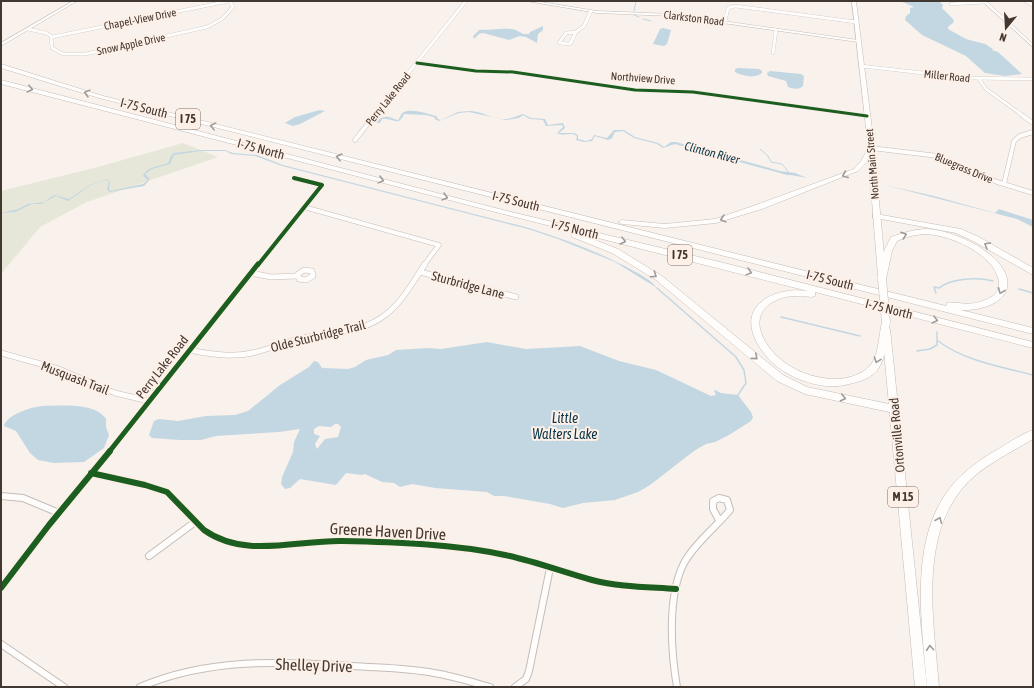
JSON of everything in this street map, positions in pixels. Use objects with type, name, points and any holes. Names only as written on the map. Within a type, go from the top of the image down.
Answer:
[{"type":"highway","name":"I-75 South","points":[[1,66],[100,97],[1033,331]]},
{"type":"highway","name":"I-75 North","points":[[1,82],[503,212],[724,266],[1033,345]]},
{"type":"highway","points":[[493,196],[631,224],[665,226],[705,223],[739,214],[856,170],[864,162],[871,148]]},
{"type":"highway","points":[[503,212],[508,215],[592,241],[638,263],[659,278],[758,361],[785,381],[805,390],[894,409]]},
{"type":"highway","points":[[876,216],[958,231],[976,239],[1033,272]]},
{"type":"highway","points":[[882,279],[888,251],[894,239],[910,233],[928,232],[958,239],[974,247],[997,266],[1004,282],[1001,294],[998,298],[980,306],[957,307],[898,297]]},
{"type":"highway","points":[[856,300],[800,292],[782,294],[767,301],[760,308],[756,316],[756,332],[764,349],[787,369],[812,379],[832,383],[860,377],[874,367],[878,359],[886,322]]},
{"type":"highway","points":[[933,687],[927,599],[930,546],[938,520],[946,504],[958,486],[1004,451],[1033,434]]},
{"type":"main road","name":"North Main Street","points":[[854,1],[871,148],[882,279]]},
{"type":"main road","name":"Ortonville Road","points":[[882,279],[921,687]]},
{"type":"street","points":[[1,45],[75,1]]},
{"type":"street","name":"Snow Apple Drive","points":[[52,37],[52,48],[65,53],[86,54],[116,48],[211,26],[231,11],[233,7],[229,1]]},
{"type":"street","name":"Chapel-View Drive","points":[[52,37],[229,1]]},
{"type":"street","name":"Perry Lake Road","points":[[355,140],[466,1]]},
{"type":"street","name":"Clarkston Road","points":[[531,1],[591,12],[617,14],[661,14],[858,41]]},
{"type":"street","points":[[1025,1],[1033,4]]},
{"type":"street","points":[[951,4],[985,2],[1033,46]]},
{"type":"street","points":[[725,22],[728,8],[735,6],[856,22]]},
{"type":"street","points":[[576,32],[566,33],[559,43],[570,44],[576,32],[584,26],[591,12]]},
{"type":"street","points":[[28,29],[46,33],[52,37]]},
{"type":"street","points":[[773,53],[776,30]]},
{"type":"street","name":"Northview Drive","points":[[417,63],[476,71],[512,72],[634,90],[693,92],[867,116]]},
{"type":"street","name":"Miller Road","points":[[861,66],[979,79],[1033,78]]},
{"type":"street","points":[[979,79],[986,89],[1033,123]]},
{"type":"street","points":[[1004,184],[1014,141],[1020,136],[1033,132]]},
{"type":"street","name":"Bluegrass Drive","points":[[871,148],[916,152],[938,156],[1004,184],[1033,193]]},
{"type":"street","name":"Perry Lake Road","points":[[1,588],[149,400],[322,185],[294,178]]},
{"type":"street","name":"Olde Sturbridge Trail","points":[[189,350],[213,354],[240,355],[264,350],[304,338],[351,330],[376,321],[390,311],[439,245],[304,207]]},
{"type":"street","name":"Sturbridge Lane","points":[[420,272],[516,297]]},
{"type":"street","points":[[251,273],[271,277],[297,276]]},
{"type":"street","name":"Musquash Trail","points":[[1,353],[59,370],[115,393],[149,400]]},
{"type":"street","name":"Greene Haven Drive","points":[[91,473],[159,489],[176,500],[196,522],[211,535],[222,540],[246,546],[281,546],[340,540],[464,548],[506,555],[592,580],[614,584],[676,589]]},
{"type":"street","points":[[1,496],[23,498],[59,513]]},
{"type":"street","points":[[677,687],[673,665],[677,581],[684,564],[719,520]]},
{"type":"street","points":[[149,556],[196,522]]},
{"type":"street","points":[[515,687],[526,678],[529,671],[550,568]]},
{"type":"street","points":[[1,644],[43,671],[64,687]]},
{"type":"street","name":"Shelley Drive","points":[[140,687],[168,675],[204,667],[283,664],[410,670],[446,675],[490,687]]},
{"type":"shaded area","points":[[183,143],[218,157],[87,202],[40,227],[1,274],[1,191],[98,167]]},
{"type":"water","points":[[900,1],[939,1],[943,5],[942,8],[954,22],[948,27],[948,29],[966,39],[985,44],[993,49],[992,50],[998,52],[1022,74],[1005,76],[985,73],[966,56],[922,35],[905,20],[906,16],[910,13],[910,8],[914,7]]},
{"type":"water","points":[[543,26],[543,30],[538,34],[537,43],[526,37],[520,36],[509,40],[483,33],[479,34],[474,39],[473,36],[479,30],[503,29],[513,29],[522,34],[529,34],[530,32]]},
{"type":"water","points":[[663,28],[671,30],[667,44],[664,46],[653,44],[660,29]]},
{"type":"water","points":[[735,69],[759,69],[762,73],[756,76],[745,76],[735,72]]},
{"type":"water","points":[[770,71],[801,74],[804,76],[803,86],[796,89],[788,87],[786,81],[768,76],[767,73]]},
{"type":"water","points":[[320,110],[325,111],[300,124],[293,126],[285,123],[295,117]]},
{"type":"water","points":[[407,111],[416,111],[436,116],[441,120],[458,112],[469,111],[478,112],[493,117],[469,112],[459,113],[439,121],[434,117],[426,115],[404,114],[400,120],[397,121],[382,119],[380,123],[372,123],[386,117],[398,120],[404,112]]},
{"type":"water","name":"Clinton River","points":[[523,114],[531,118],[545,119],[548,125],[563,123],[565,128],[559,133],[574,133],[578,135],[578,139],[586,141],[592,139],[594,135],[607,138],[614,130],[624,130],[635,137],[658,143],[664,147],[671,142],[676,142],[780,171],[795,173],[807,178],[787,175],[675,144],[663,148],[657,144],[634,138],[623,131],[615,132],[612,138],[608,140],[595,136],[592,141],[584,142],[576,140],[577,136],[575,135],[557,133],[563,127],[562,125],[546,126],[543,120],[530,119],[523,115],[519,118],[506,120],[501,119],[509,119]]},
{"type":"water","points":[[201,150],[225,150],[233,153],[257,155],[283,165],[529,228],[568,241],[620,263],[642,276],[657,288],[615,262],[558,239],[528,229],[282,166],[255,156],[231,154],[226,151],[201,151],[174,155],[170,164],[152,169],[145,174],[150,179],[144,186],[110,192],[107,190],[109,181],[106,180],[91,185],[68,201],[56,196],[41,204],[32,204],[15,212],[1,213],[18,209],[28,204],[44,202],[54,195],[69,199],[90,185],[107,179],[110,181],[109,189],[111,191],[143,184],[148,180],[143,176],[147,170],[168,163],[174,153]]},
{"type":"water","points":[[885,185],[934,196],[995,213],[999,209],[1033,220],[1033,227],[1017,219]]},
{"type":"water","name":"Little Walters Lake","points":[[487,342],[526,349],[580,346],[619,361],[656,370],[711,396],[716,395],[715,390],[721,393],[738,395],[753,417],[751,421],[729,435],[715,442],[706,444],[694,451],[650,485],[638,492],[615,500],[583,503],[563,508],[550,504],[504,496],[494,496],[487,492],[435,488],[412,484],[400,487],[394,483],[382,482],[365,474],[346,473],[336,485],[300,479],[290,488],[285,489],[281,484],[282,477],[293,452],[294,442],[300,429],[279,432],[216,436],[201,440],[152,438],[149,435],[154,421],[159,419],[178,421],[206,416],[235,415],[248,411],[280,385],[309,367],[314,361],[318,362],[322,368],[348,369],[355,367],[366,360],[388,355],[396,350],[429,348],[441,349]],"holes":[[[338,424],[341,427],[338,437],[325,439],[317,449],[315,444],[320,436],[314,434],[314,429],[319,426],[331,427]]]},
{"type":"water","points":[[42,406],[86,407],[101,414],[106,419],[106,427],[109,435],[104,448],[84,462],[54,463],[38,460],[30,453],[16,431],[4,426],[10,418],[20,412]]},
{"type":"waterway","points":[[634,11],[636,1]]},
{"type":"waterway","points":[[634,15],[639,17]]},
{"type":"waterway","points":[[643,19],[651,21]]},
{"type":"waterway","points":[[760,149],[768,156],[771,162],[782,164],[790,174]]},
{"type":"waterway","points":[[936,293],[934,287],[939,288],[957,280],[980,279],[993,281]]},
{"type":"waterway","points":[[657,288],[736,357],[744,370],[746,383],[738,395]]},
{"type":"waterway","points":[[1019,289],[1033,293]]},
{"type":"waterway","points":[[781,317],[860,336]]},
{"type":"waterway","points":[[917,351],[930,349],[937,345],[937,332]]},
{"type":"waterway","points":[[938,341],[960,354],[971,358],[1033,375]]},
{"type":"cycle path","points":[[417,63],[476,71],[513,72],[635,90],[693,92],[867,116]]},
{"type":"cycle path","points":[[1,588],[49,525],[136,419],[212,321],[322,185],[294,178]]},
{"type":"cycle path","points":[[91,473],[145,485],[167,492],[204,530],[211,535],[233,544],[257,547],[341,541],[464,548],[506,555],[593,580],[621,585],[676,589]]}]
